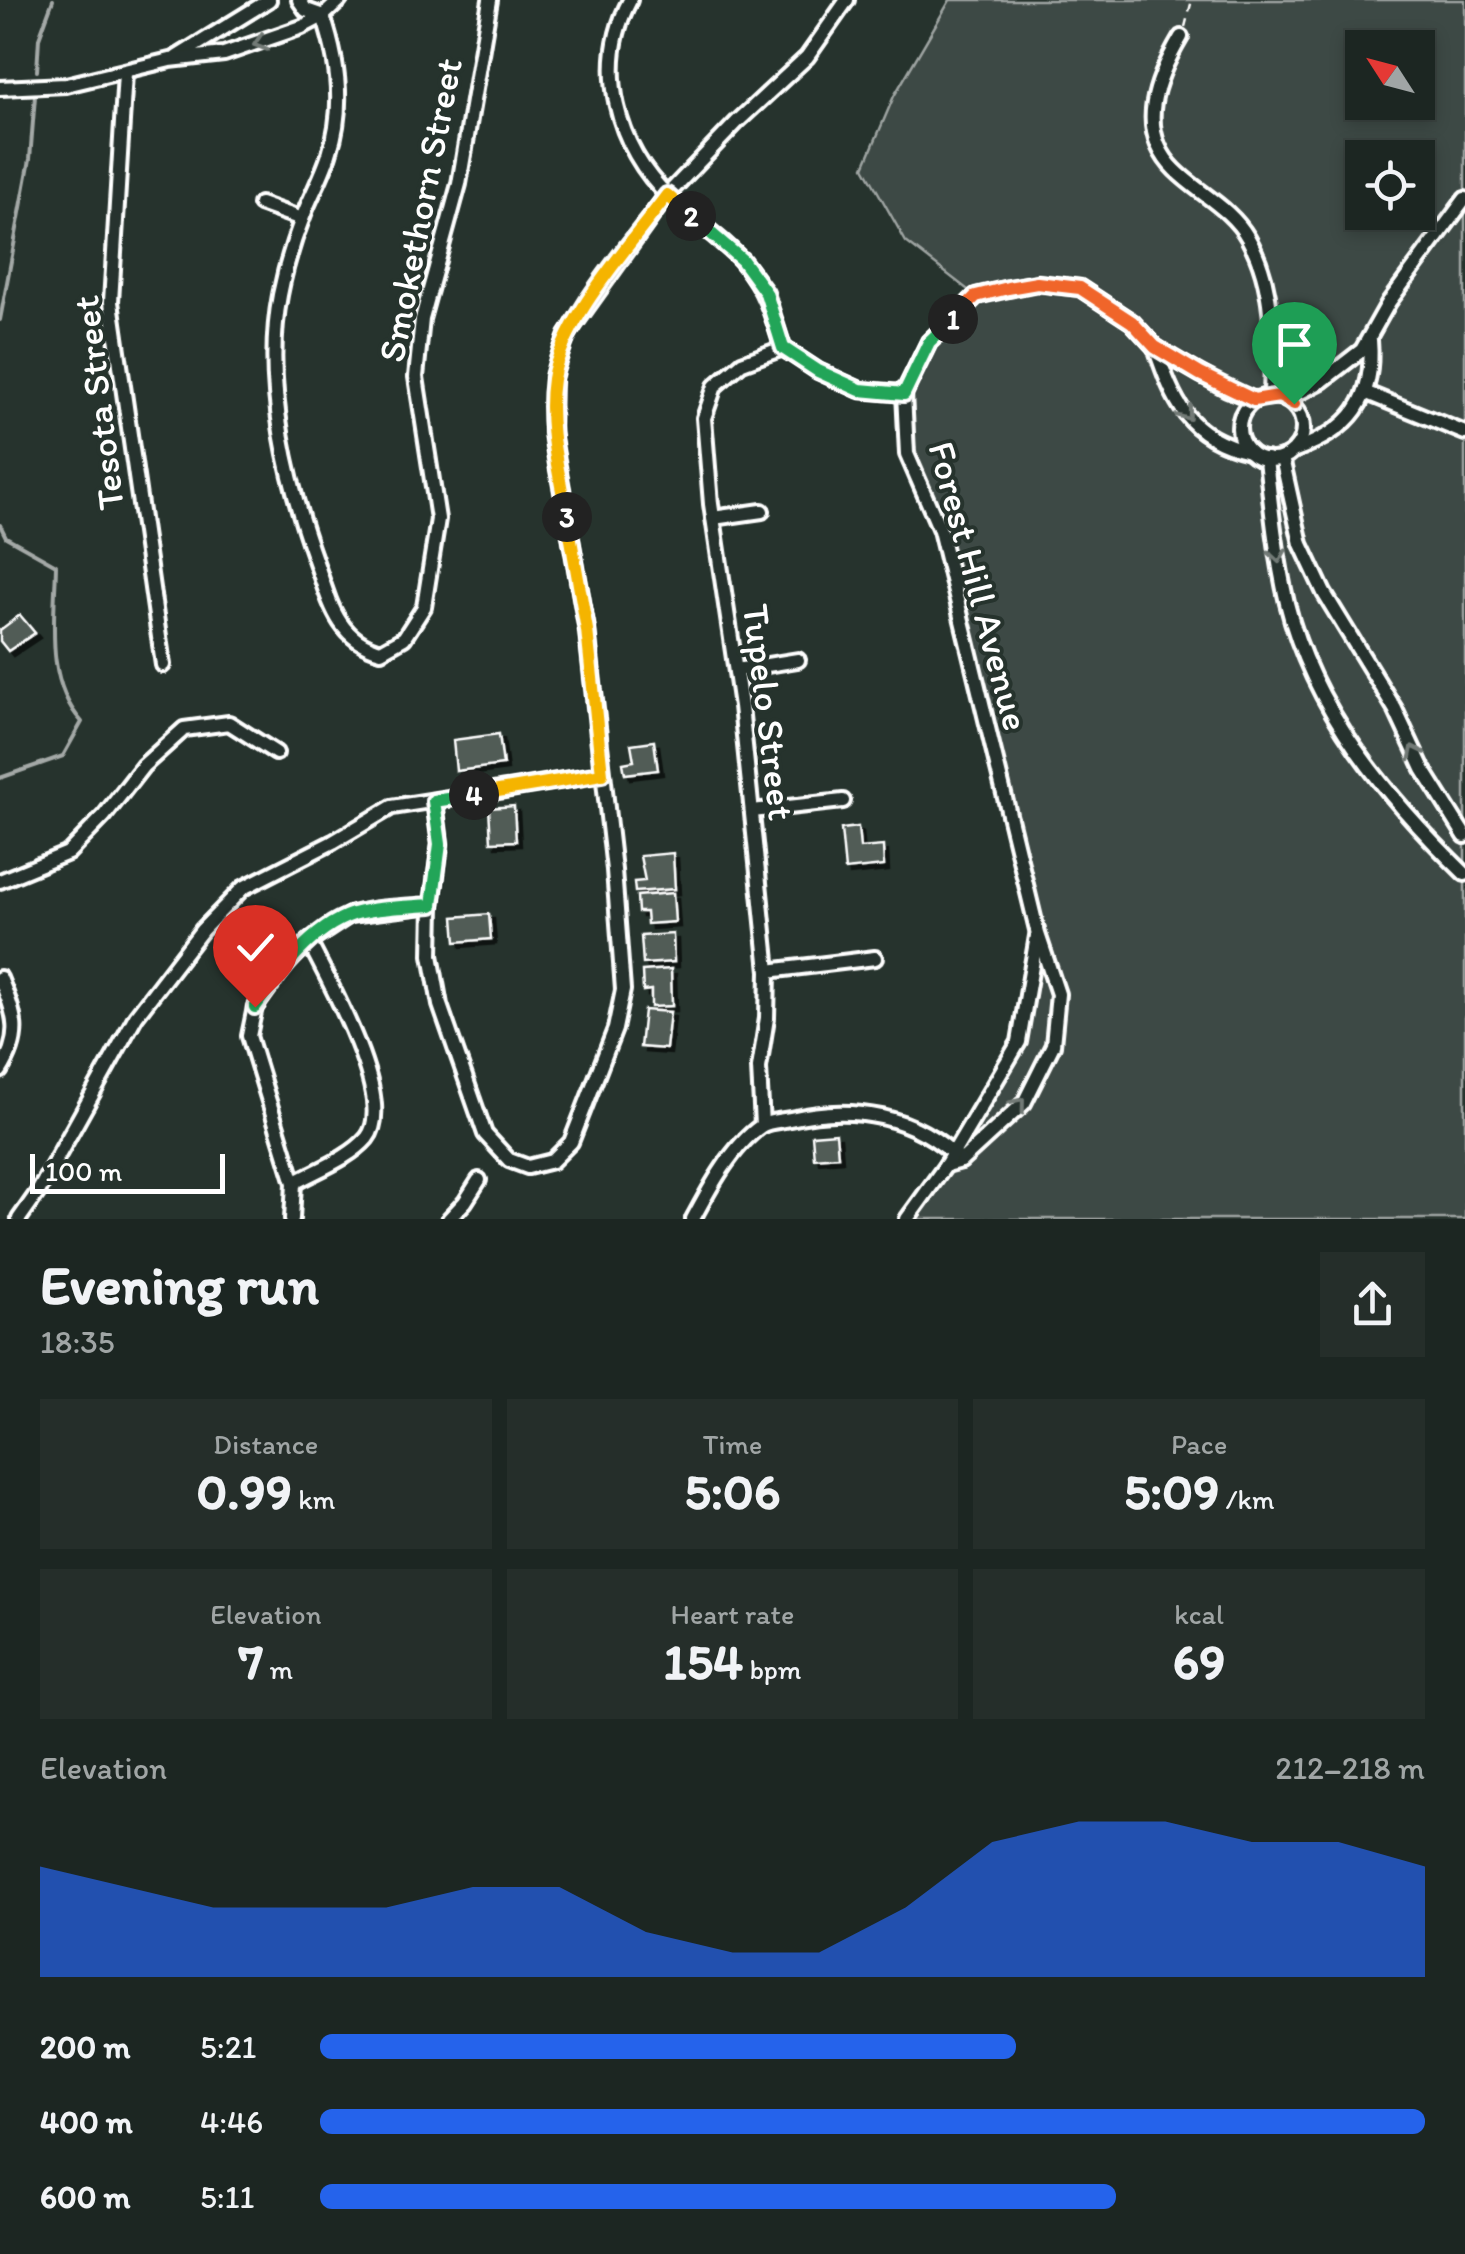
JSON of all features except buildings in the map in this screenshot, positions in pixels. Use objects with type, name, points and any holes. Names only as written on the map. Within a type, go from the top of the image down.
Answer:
[{"type":"street","points":[[170,60],[270,0]]},
{"type":"street","points":[[298,0],[306,10],[323,16]]},
{"type":"street","points":[[260,204],[302,219],[331,150],[338,110],[338,72],[323,16],[328,0]]},
{"type":"street","points":[[0,88],[66,86],[170,60],[224,54],[259,44],[323,16],[340,0]]},
{"type":"street","name":"Smokethorn Street","points":[[302,219],[280,292],[276,326],[278,396],[290,475],[306,535],[339,624],[353,638],[381,651],[404,638],[424,607],[438,519],[416,377],[422,320],[459,184],[490,0]]},
{"type":"street","points":[[630,0],[619,21],[611,71],[620,125],[648,172],[667,195],[742,260],[766,293],[783,348],[818,371],[860,390],[904,394]]},
{"type":"street","points":[[434,801],[440,844],[431,954],[440,1005],[485,1134],[508,1160],[528,1167],[552,1161],[571,1142],[615,1029],[624,990],[587,630],[552,433],[553,378],[567,335],[667,195],[807,57],[847,0]]},
{"type":"street","points":[[1181,37],[1166,62],[1150,121],[1155,141],[1174,169],[1218,204],[1246,234],[1260,262],[1271,309],[1270,395]]},
{"type":"street","name":"Tesota Street","points":[[125,72],[110,302],[163,665]]},
{"type":"street","points":[[1287,399],[1322,381],[1370,340],[1389,302],[1465,199]]},
{"type":"street","name":"Forest Hill Avenue","points":[[907,1219],[946,1165],[1024,1103],[1053,1045],[1058,994],[1038,934],[940,530],[907,454],[904,394],[929,342],[976,296],[1037,283],[1080,288],[1132,322],[1155,347],[1227,389],[1254,400]]},
{"type":"street","points":[[1370,340],[1372,364],[1367,393],[1349,419],[1324,440],[1288,454],[1266,459],[1249,451],[1239,428],[1243,412],[1254,400],[1270,395],[1287,399],[1299,410],[1304,427],[1288,454],[1301,544],[1324,594],[1465,836]]},
{"type":"street","name":"Forest Hill Avenue","points":[[1155,347],[1184,414],[1216,441],[1249,451]]},
{"type":"street","name":"Tupelo Street","points":[[762,1125],[758,1068],[767,1018],[768,971],[704,418],[715,386],[742,364],[783,348]]},
{"type":"street","points":[[1367,393],[1465,433]]},
{"type":"street","points":[[1266,459],[1276,549],[1288,606],[1303,653],[1331,715],[1384,785],[1465,874]]},
{"type":"street","points":[[713,518],[762,511]]},
{"type":"street","points":[[736,670],[798,660]]},
{"type":"street","points":[[0,881],[68,852],[104,816],[143,766],[184,729],[228,723],[276,753]]},
{"type":"street","points":[[19,1219],[136,1016],[202,930],[243,888],[334,842],[392,807],[602,774]]},
{"type":"street","points":[[752,811],[842,801]]},
{"type":"street","points":[[292,1219],[294,1183],[249,1036],[255,1007],[284,966],[309,942],[350,915],[432,905]]},
{"type":"street","name":"Forest Hill Avenue","points":[[956,1156],[1018,1042],[1038,934]]},
{"type":"street","points":[[294,1183],[356,1148],[370,1134],[377,1106],[357,1040],[309,942]]},
{"type":"street","points":[[768,971],[875,958]]},
{"type":"street","points":[[0,978],[17,1020],[9,1058],[0,1071]]},
{"type":"street","points":[[693,1219],[713,1181],[762,1125],[806,1115],[873,1114],[904,1122],[956,1156]]},
{"type":"street","points":[[449,1219],[466,1202],[479,1180]]},
{"type":"path","points":[[1181,37],[1192,0]]},
{"type":"shaded area","points":[[950,0],[1465,0],[1465,1219],[907,1219],[1018,1042],[1038,934],[940,530],[907,454],[904,393],[929,342],[976,296],[906,242],[864,167],[894,96]]},
{"type":"waterway","points":[[37,71],[39,38],[53,0]]},
{"type":"waterway","points":[[0,320],[30,159],[35,96]]},
{"type":"waterway","points":[[0,525],[6,537],[56,565],[57,668],[70,705],[82,722],[63,756],[0,778]]},
{"type":"route","points":[[255,1007],[284,966],[309,942],[350,915],[432,905],[440,844],[434,801],[602,774],[587,630],[552,433],[553,378],[567,335],[667,195],[742,260],[766,293],[783,348],[818,371],[860,390],[904,394],[929,342],[976,296],[1037,283],[1080,288],[1132,322],[1155,347],[1227,389],[1254,400],[1270,395],[1294,404]]}]
